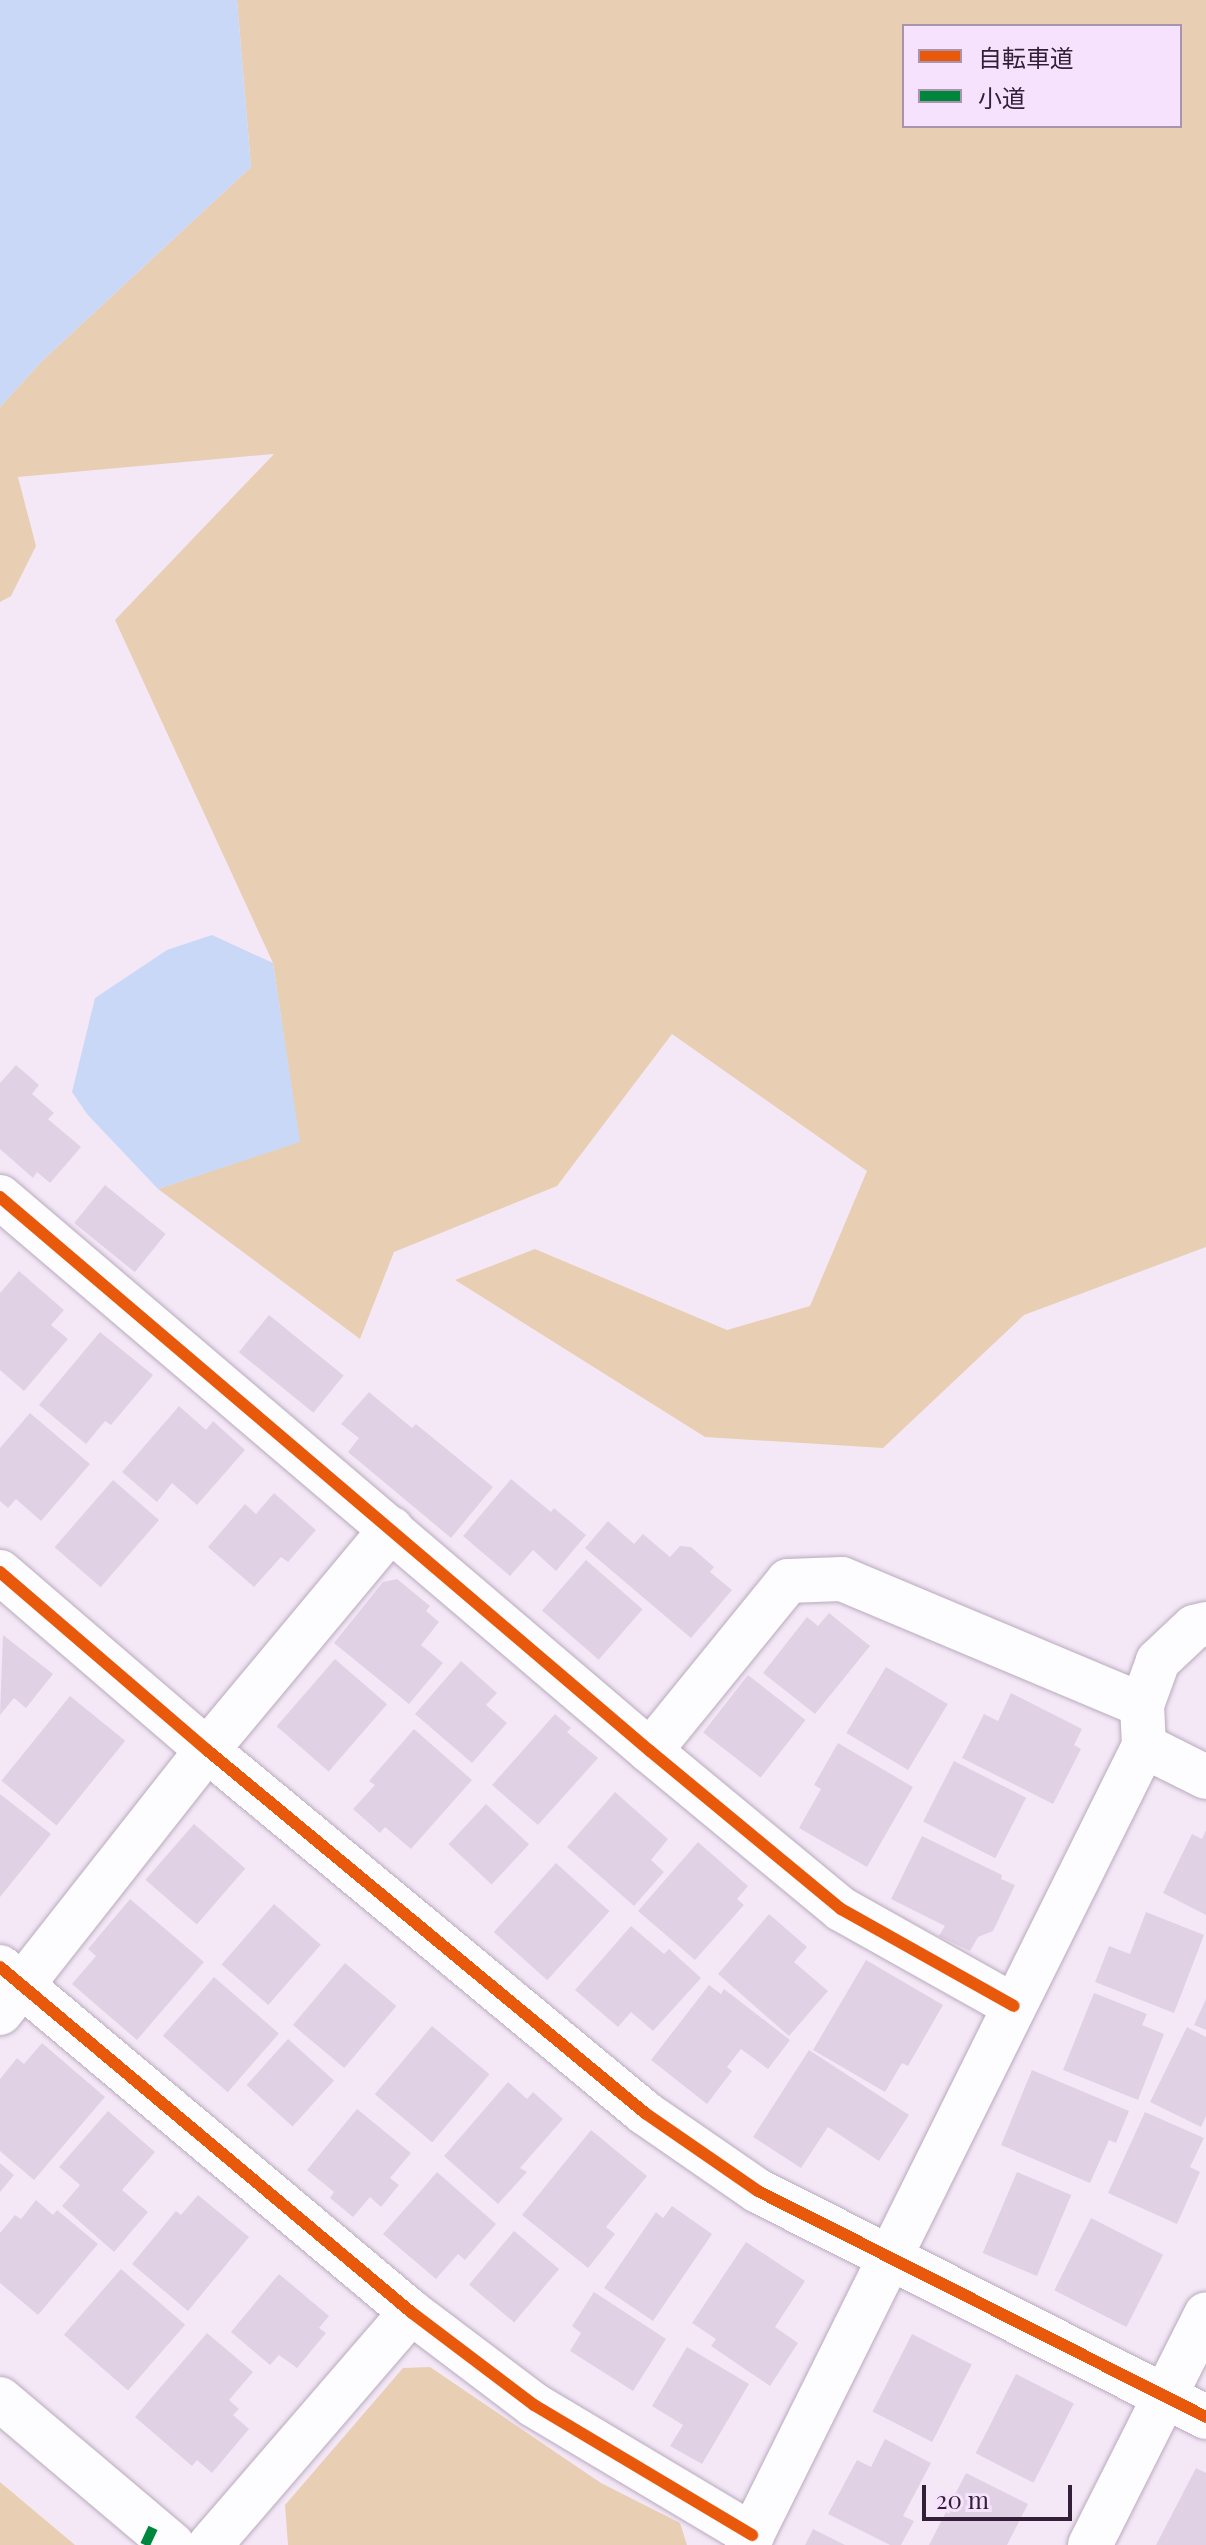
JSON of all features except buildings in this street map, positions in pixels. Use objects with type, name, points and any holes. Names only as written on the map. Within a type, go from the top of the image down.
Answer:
[{"type":"street","points":[[0,1197],[650,1751],[841,1909],[1014,2006]]},
{"type":"street","points":[[391,1529],[7,1989],[411,2312],[534,2405],[750,2540],[1014,2006],[1143,1726],[1158,1661],[1194,1627],[1206,1624]]},
{"type":"street","points":[[0,1572],[207,1750],[645,2113],[758,2191],[1206,2417]]},
{"type":"street","points":[[650,1751],[788,1581],[842,1579],[1143,1726],[1206,1777]]},
{"type":"street","points":[[210,2545],[411,2312]]},
{"type":"street","points":[[1090,2545],[1206,2314]]},
{"type":"street","points":[[0,2399],[173,2545]]},
{"type":"shaded area","points":[[237,0],[1206,0],[1206,1247],[1024,1315],[883,1448],[705,1437],[455,1280],[535,1249],[727,1330],[810,1306],[867,1171],[672,1034],[557,1186],[394,1252],[360,1339],[158,1189],[299,1141],[273,963],[115,620],[274,454],[18,477],[36,546],[11,596],[0,602],[0,407],[43,360],[251,167]]},
{"type":"shaded area","points":[[430,2367],[601,2483],[680,2523],[687,2545],[288,2545],[285,2505],[403,2368]]},
{"type":"shaded area","points":[[0,2482],[75,2545],[0,2545]]},
{"type":"water","points":[[0,0],[237,0],[251,167],[43,360],[0,407]]},
{"type":"water","points":[[212,935],[273,963],[300,1142],[158,1189],[87,1114],[72,1092],[95,998],[167,950]]},
{"type":"marked path","points":[[145,2545],[153,2528]]},
{"type":"cycle path","points":[[0,1197],[650,1751],[841,1909],[1014,2006]]},
{"type":"cycle path","points":[[0,1572],[207,1750],[645,2113],[758,2191],[1206,2417]]},
{"type":"cycle path","points":[[0,1967],[411,2312],[534,2405],[752,2535]]}]
